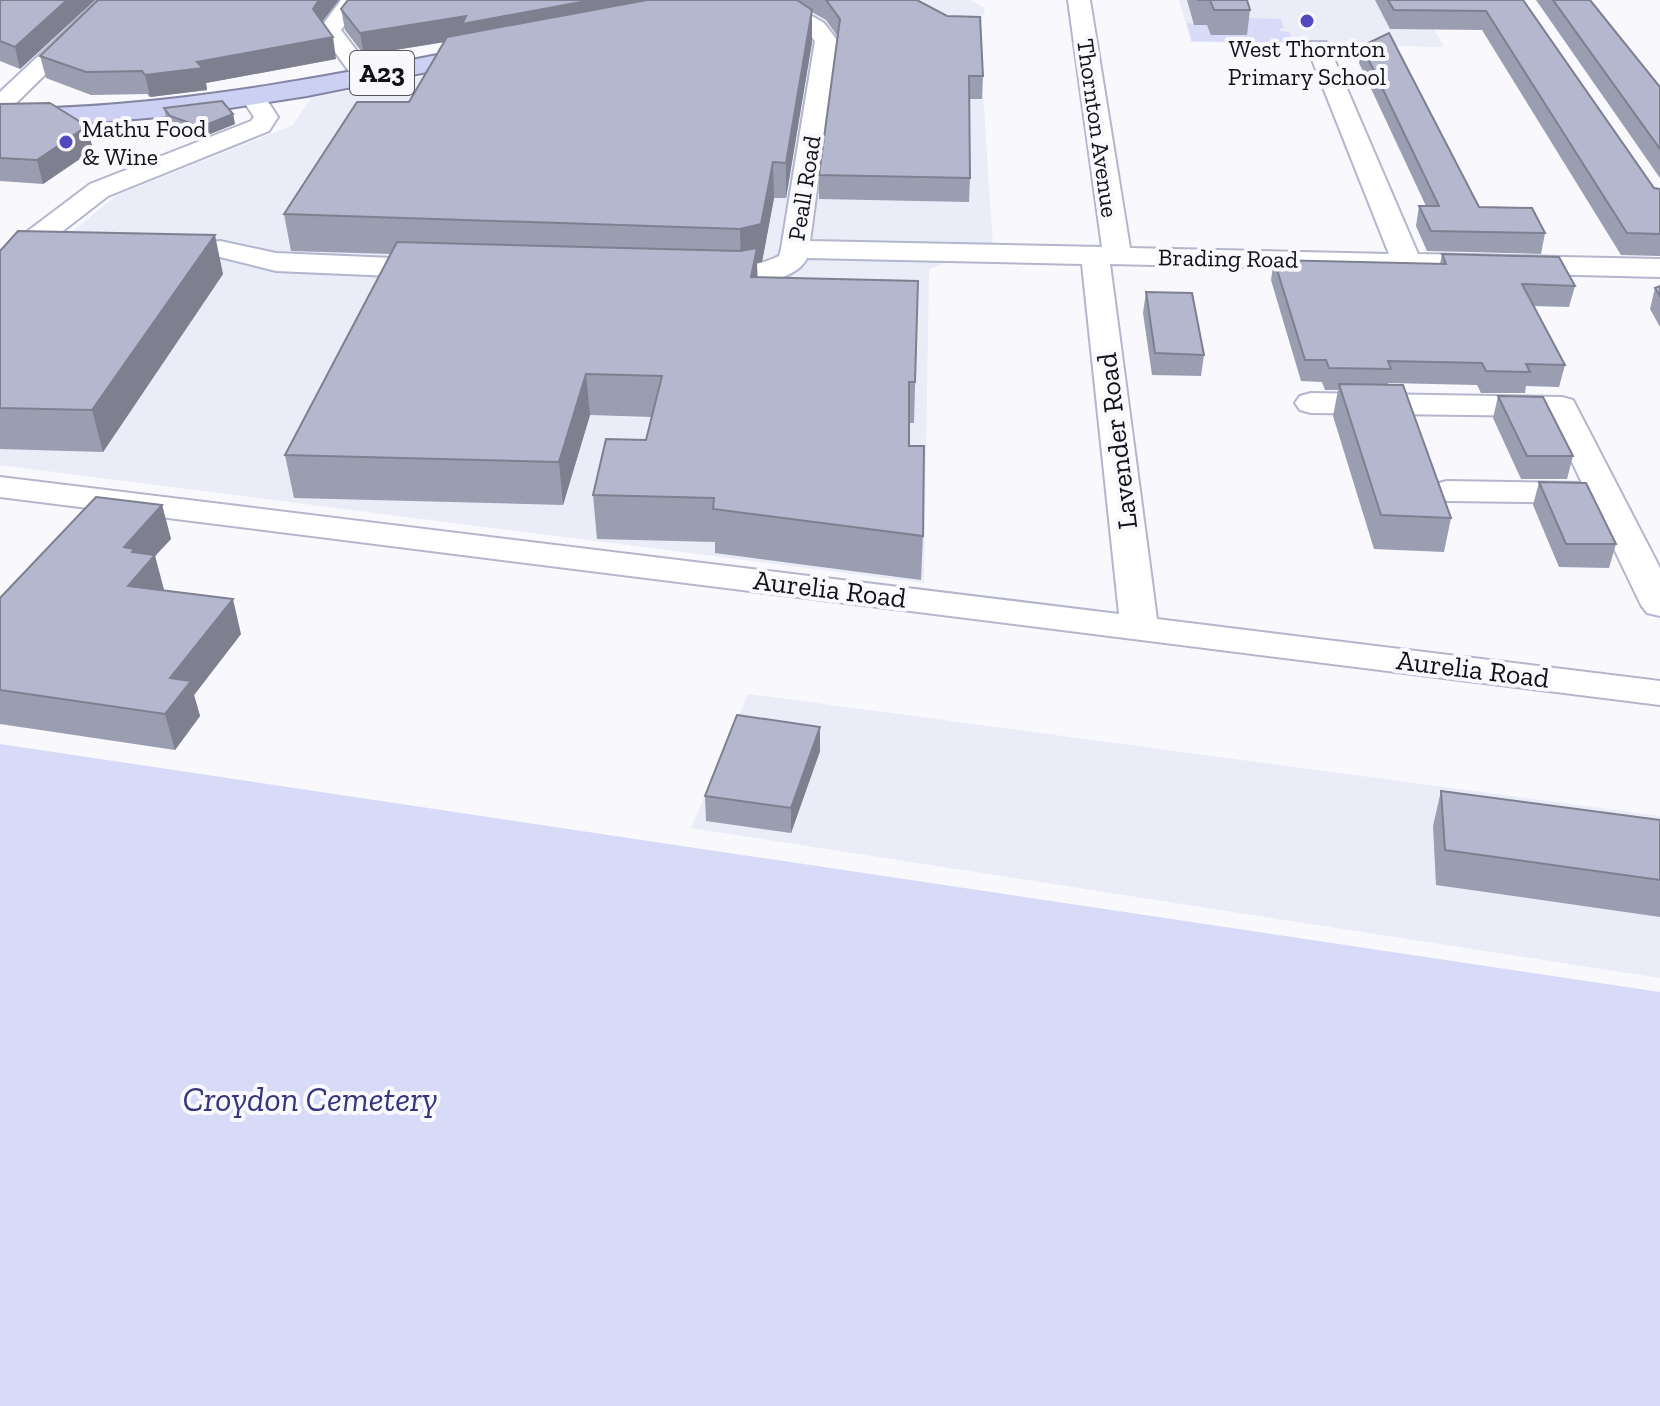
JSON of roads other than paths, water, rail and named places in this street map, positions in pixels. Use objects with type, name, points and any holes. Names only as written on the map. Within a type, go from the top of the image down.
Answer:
[{"type":"highway","name":"A23","points":[[0,117],[103,114],[252,96],[508,49]]},
{"type":"street","points":[[0,105],[110,0]]},
{"type":"street","points":[[352,0],[330,30],[364,76]]},
{"type":"street","name":"Thornton Avenue","points":[[1079,0],[1106,255]]},
{"type":"street","name":"Peall Road","points":[[679,276],[741,278],[763,275],[792,261],[826,40],[816,28],[759,1]]},
{"type":"street","points":[[1318,47],[1407,262]]},
{"type":"street","points":[[0,266],[99,190],[260,126],[266,117],[252,96]]},
{"type":"street","points":[[26,246],[71,247]]},
{"type":"street","points":[[135,251],[191,254],[220,249],[276,262],[460,270]]},
{"type":"street","name":"Brading Road","points":[[795,249],[1660,268]]},
{"type":"street","name":"Lavender Road","points":[[1106,255],[1139,627]]},
{"type":"street","points":[[1311,403],[1427,418],[1562,407],[1660,605]]},
{"type":"street","name":"Aurelia Road","points":[[0,487],[1660,693]]},
{"type":"street","points":[[1447,491],[1607,493]]},
{"type":"place","name":"West Thornton Primary School","points":[[1307,21]]},
{"type":"place","name":"Mathu Food & Wine","points":[[66,142]]},
{"type":"park label","name":"Croydon Cemetery","points":[[310,1099]]}]
